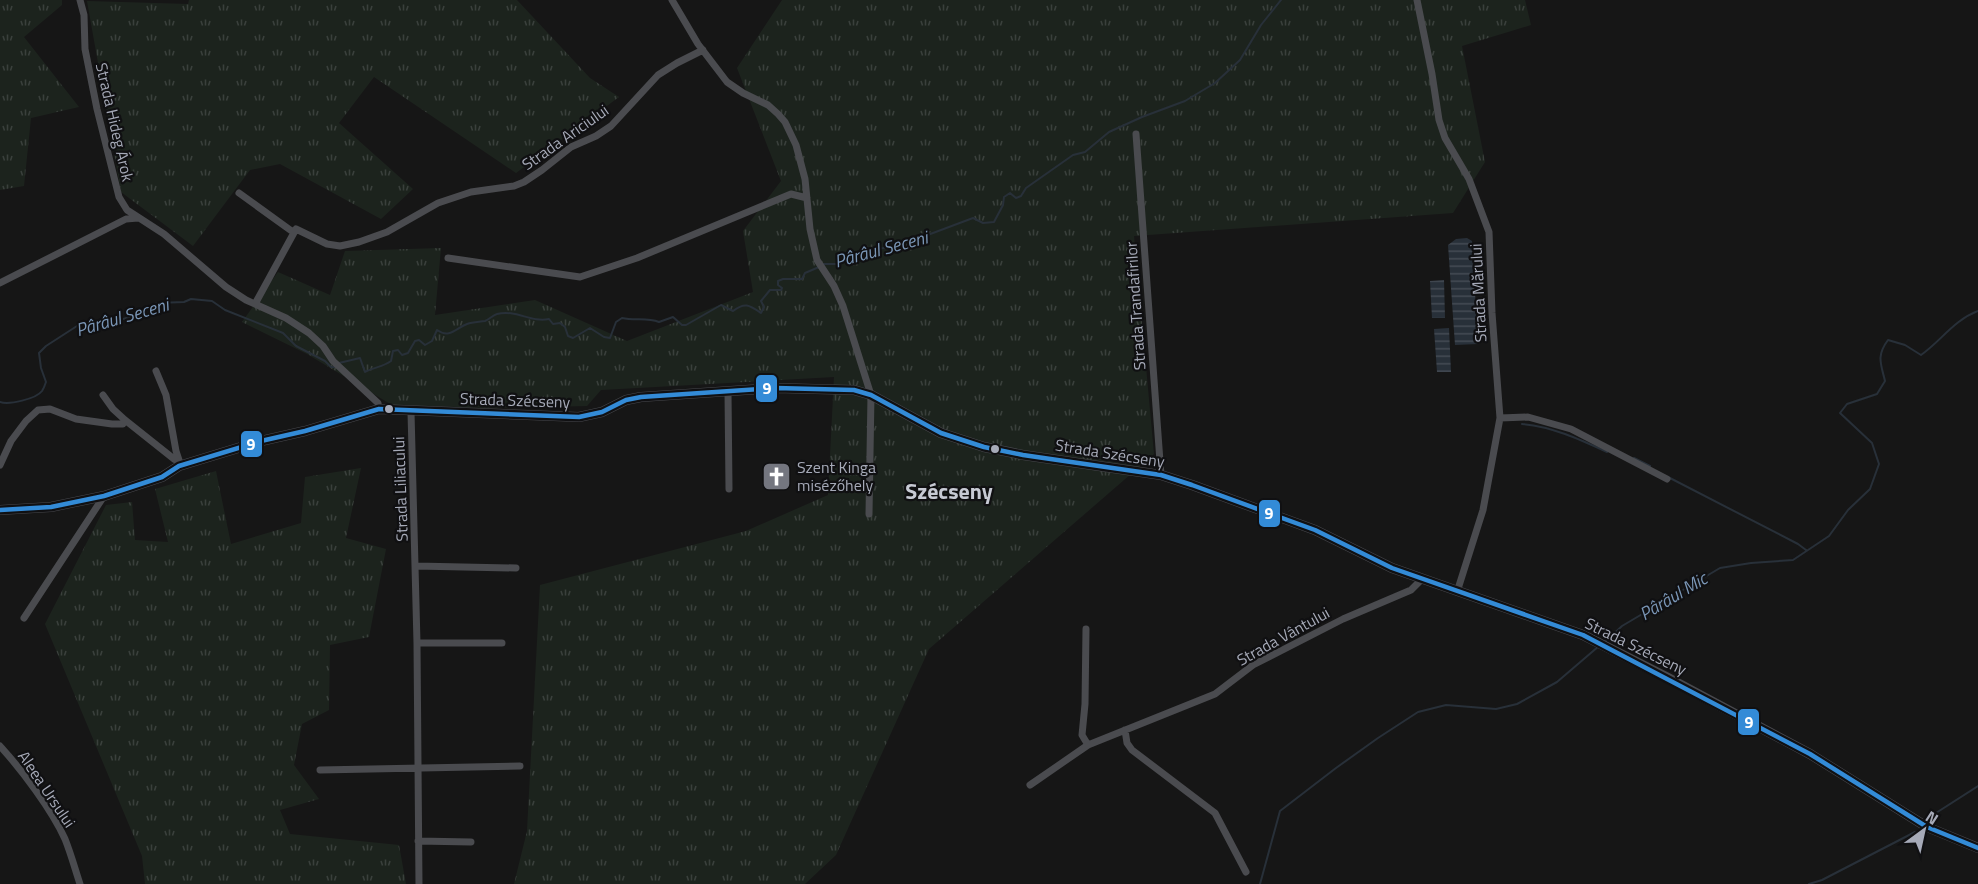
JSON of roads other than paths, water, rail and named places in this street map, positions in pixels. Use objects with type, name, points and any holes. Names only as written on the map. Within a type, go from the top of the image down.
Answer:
[{"type":"street","name":"Strada Hideg Árok","points":[[80,0],[84,15],[85,50],[112,173],[118,197],[127,210],[165,234],[226,287],[286,318],[309,333],[323,346],[337,365],[378,403],[379,410]]},
{"type":"street","points":[[672,0],[703,50],[727,82],[768,105],[785,122],[796,145],[805,179],[811,237],[820,266],[834,286],[843,306],[871,395],[869,514]]},
{"type":"street","name":"Strada Mărului","points":[[1417,0],[1439,120],[1445,138],[1469,179],[1489,232],[1500,418],[1484,510],[1457,592]]},
{"type":"street","name":"Strada Ariciului","points":[[239,193],[293,232],[296,229],[327,244],[340,246],[359,242],[387,232],[438,202],[471,192],[514,186],[524,182],[571,147],[596,136],[611,126],[651,81],[677,63],[703,50]]},
{"type":"street","name":"Strada Trandafirilor","points":[[1136,134],[1161,475]]},
{"type":"street","points":[[448,258],[580,277],[637,258],[791,194],[807,198]]},
{"type":"street","points":[[0,283],[126,219],[138,218]]},
{"type":"street","points":[[255,304],[293,232]]},
{"type":"street","points":[[156,371],[166,395],[180,464]]},
{"type":"street","name":"Strada Szécseny","points":[[0,510],[51,507],[104,496],[162,477],[180,464],[379,410],[579,417],[602,412],[635,398],[776,388],[844,389],[871,395],[941,433],[984,447],[1023,455],[1161,475],[1315,530],[1421,580],[1583,635],[1810,754],[1927,827],[1978,848]]},
{"type":"street","points":[[728,392],[729,489]]},
{"type":"street","points":[[103,395],[125,420],[180,464]]},
{"type":"street","points":[[0,465],[11,441],[38,410],[50,409],[76,419],[98,423],[123,424],[125,420]]},
{"type":"street","name":"Strada Liliacului","points":[[411,411],[416,566],[419,884]]},
{"type":"street","points":[[1500,418],[1528,417],[1571,429],[1667,479]]},
{"type":"street","points":[[24,618],[104,496]]},
{"type":"street","points":[[416,566],[516,568]]},
{"type":"street","name":"Strada Vântului","points":[[1030,785],[1088,745],[1215,694],[1253,665],[1342,619],[1412,590],[1421,580]]},
{"type":"street","points":[[1086,630],[1086,704],[1082,735],[1088,745]]},
{"type":"street","points":[[417,643],[502,644]]},
{"type":"street","points":[[1125,730],[1127,743],[1132,750],[1215,813],[1246,872]]},
{"type":"street","name":"Aleea Ursului","points":[[0,746],[15,763],[55,820],[64,838],[80,884]]},
{"type":"street","points":[[320,770],[520,766]]},
{"type":"street","points":[[418,842],[471,842]]},
{"type":"waterway","name":"Pârâul Seceni","points":[[824,264],[840,264],[875,249],[910,245],[917,239],[973,218],[983,223],[994,222],[1003,205],[1004,197],[1010,193],[1016,198],[1021,196],[1026,188],[1073,155],[1085,152],[1109,132],[1185,101],[1215,83],[1240,60],[1261,25],[1281,0]]},
{"type":"waterway","name":"Pârâul Seceni","points":[[0,402],[22,401],[39,394],[46,382],[39,353],[77,326],[89,324],[101,326],[139,314],[157,303],[184,302],[191,299],[212,301],[225,310],[283,333],[296,346],[325,361],[331,367],[360,358],[365,372],[391,361],[393,351],[398,350],[402,355],[408,353],[415,341],[419,340],[425,345],[432,341],[437,330],[446,333],[453,332],[467,324],[485,321],[504,313],[542,320],[549,319],[553,324],[560,323],[565,327],[568,336],[573,338],[590,328],[610,338],[616,322],[622,318],[659,322],[673,317],[682,325],[686,325],[721,305],[733,311],[741,306],[747,306],[761,313],[764,307],[761,301],[770,290],[781,290],[778,281],[802,279],[805,273],[819,267]]},
{"type":"waterway","name":"Pârâul Mic","points":[[1604,643],[1622,626],[1720,568],[1793,560],[1829,536],[1848,510],[1870,489],[1879,464],[1872,443],[1840,413],[1847,404],[1877,394],[1885,381],[1881,365],[1884,346],[1888,340],[1905,345],[1921,355],[1955,325],[1978,311]]},
{"type":"waterway","points":[[1522,424],[1555,431],[1607,452]]},
{"type":"waterway","points":[[1634,458],[1650,466]]},
{"type":"waterway","points":[[1668,477],[1806,550]]},
{"type":"waterway","name":"Pârâul Mic","points":[[1260,884],[1280,811],[1378,738],[1418,712],[1446,705],[1496,709],[1517,704],[1557,682],[1599,646]]},
{"type":"waterway","points":[[1925,820],[1978,786]]},
{"type":"waterway","points":[[1809,884],[1822,880],[1915,832]]},
{"type":"place","name":"Szent Kinga misézőhely","points":[[776,476]]},
{"type":"district","name":"Szécseny","points":[[949,491]]}]
